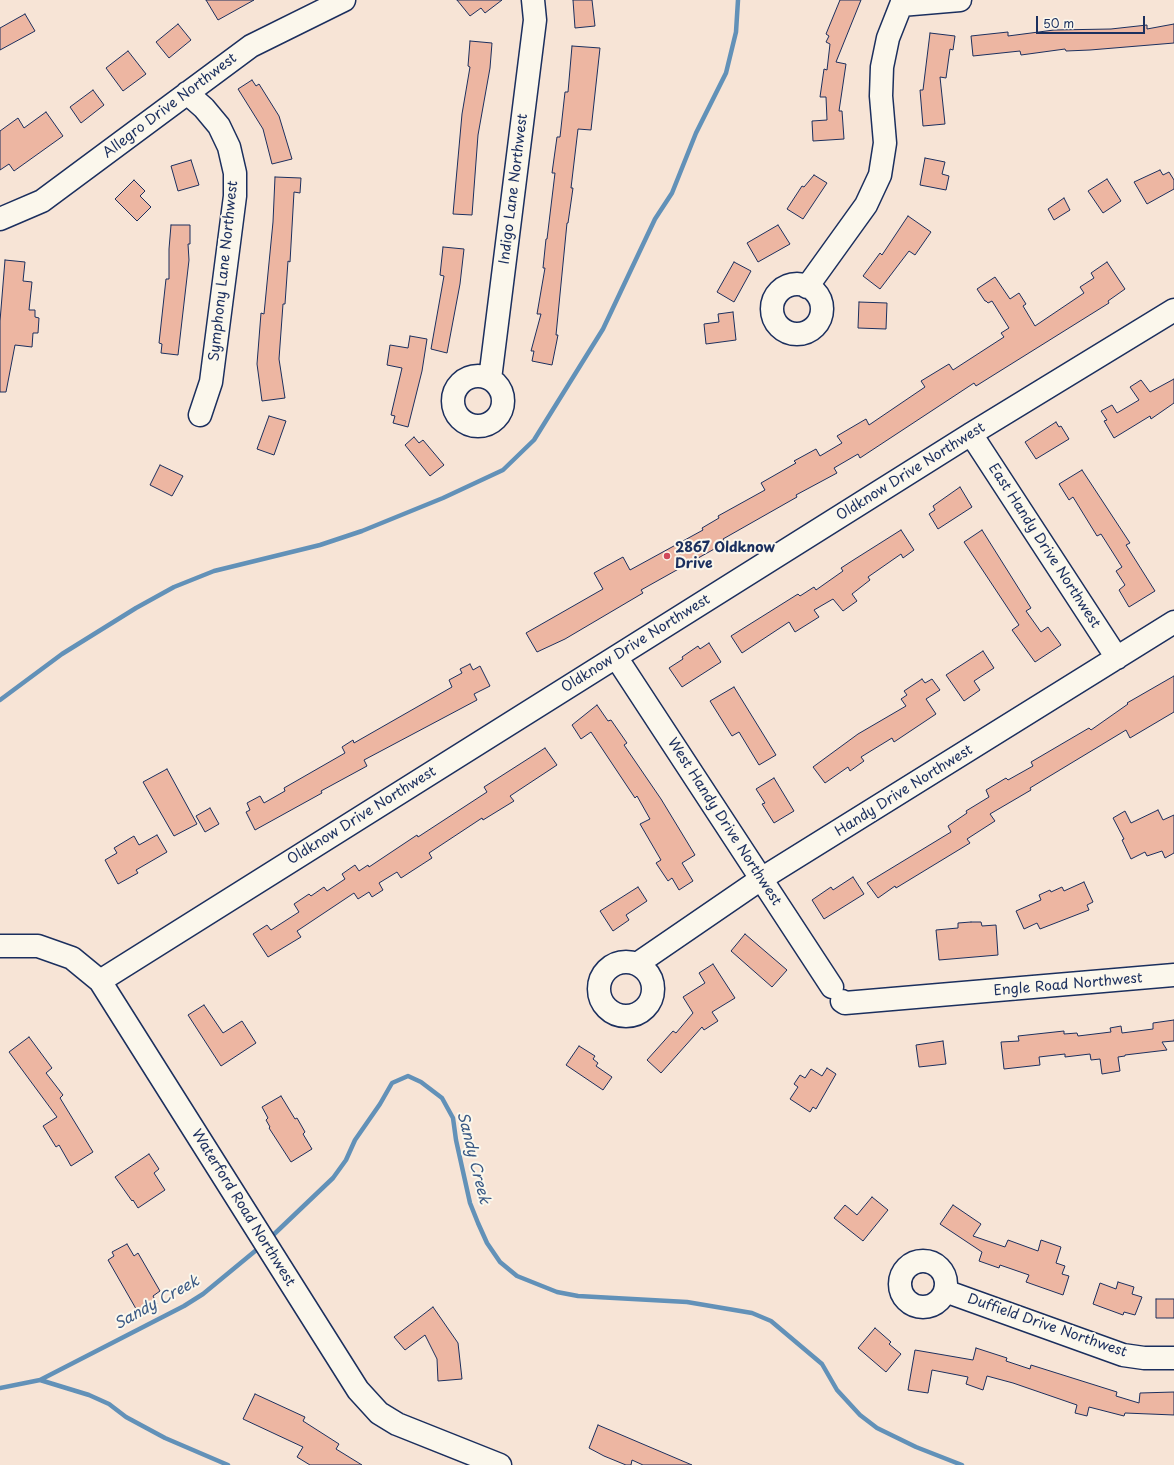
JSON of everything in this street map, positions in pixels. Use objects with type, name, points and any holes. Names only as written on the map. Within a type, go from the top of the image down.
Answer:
[{"type":"street","name":"Allegro Drive Northwest","points":[[0,219],[42,202],[250,46],[344,0]]},
{"type":"street","name":"Indigo Lane Northwest","points":[[490,379],[535,20],[533,0]]},
{"type":"street","points":[[807,286],[866,204],[880,175],[886,143],[881,96],[882,67],[888,38],[902,3],[960,0]]},
{"type":"street","name":"Symphony Lane Northwest","points":[[187,93],[204,108],[219,126],[229,147],[235,173],[235,196],[211,382],[200,416]]},
{"type":"street","name":"Oldknow Drive Northwest","points":[[100,981],[971,434],[1174,310]]},
{"type":"street","name":"East Handy Drive Northwest","points":[[971,434],[1117,658]]},
{"type":"street","name":"Handy Drive Northwest","points":[[637,964],[761,880],[1174,622]]},
{"type":"street","name":"West Handy Drive Northwest","points":[[616,656],[761,880],[837,994]]},
{"type":"street","name":"Waterford Road Northwest","points":[[0,946],[38,946],[72,958],[100,981],[358,1390],[379,1413],[397,1424],[500,1465]]},
{"type":"street","name":"Engle Road Northwest","points":[[837,994],[845,1003],[1174,975]]},
{"type":"street","name":"Duffield Drive Northwest","points":[[945,1291],[1123,1355],[1144,1358],[1174,1358]]},
{"type":"building","points":[[206,0],[254,0],[218,20]]},
{"type":"building","points":[[457,0],[502,0],[485,13],[481,8],[470,16]]},
{"type":"building","points":[[573,0],[592,0],[595,26],[575,28]]},
{"type":"building","points":[[840,0],[861,0],[836,62],[846,64],[839,111],[842,111],[844,139],[813,141],[812,121],[827,120],[826,97],[820,97],[824,69],[827,70],[830,44],[826,42],[829,36],[826,34]]},
{"type":"building","points":[[25,14],[35,31],[0,50],[0,28]]},
{"type":"building","points":[[178,24],[191,40],[169,58],[156,42]]},
{"type":"building","points":[[1174,24],[1174,43],[1090,50],[1066,51],[1065,49],[1021,55],[1020,51],[973,56],[971,36],[1008,32],[1008,36],[1054,30],[1111,29],[1147,25],[1147,29]]},
{"type":"building","points":[[930,33],[955,36],[953,50],[950,49],[946,78],[940,77],[945,124],[923,126],[920,90],[923,90]]},
{"type":"building","points":[[470,41],[492,43],[490,68],[478,135],[472,215],[453,214],[462,114],[470,67],[468,66]]},
{"type":"building","points":[[572,46],[600,48],[591,130],[578,129],[571,188],[573,188],[567,223],[556,335],[558,335],[552,365],[532,361],[534,351],[531,351],[541,314],[537,314],[545,268],[543,268],[546,239],[555,173],[552,173],[557,137],[560,137],[565,92],[568,92]]},
{"type":"building","points":[[128,51],[146,74],[123,91],[106,68]]},
{"type":"building","points":[[252,80],[256,86],[259,84],[279,116],[292,159],[272,164],[263,129],[238,89]]},
{"type":"building","points":[[93,90],[104,105],[81,123],[70,107]]},
{"type":"building","points":[[46,112],[63,136],[14,171],[9,164],[0,170],[0,131],[18,118],[24,128]]},
{"type":"building","points":[[925,158],[945,162],[942,174],[949,176],[946,190],[920,185]]},
{"type":"building","points":[[191,160],[199,185],[178,191],[171,166]]},
{"type":"building","points":[[1160,170],[1163,175],[1169,172],[1174,180],[1174,189],[1147,204],[1134,182]]},
{"type":"building","points":[[814,175],[827,183],[803,219],[787,209],[802,186],[804,187]]},
{"type":"building","points":[[275,177],[301,178],[300,193],[294,192],[290,262],[288,261],[279,359],[285,398],[262,401],[257,364],[261,313],[264,314],[273,222]]},
{"type":"building","points":[[1107,179],[1121,201],[1103,213],[1088,191]]},
{"type":"building","points":[[134,180],[145,191],[140,196],[151,207],[137,221],[115,199]]},
{"type":"building","points":[[1064,198],[1070,210],[1054,220],[1048,209]]},
{"type":"building","points":[[908,216],[931,232],[915,255],[909,251],[880,289],[863,276],[880,253],[882,255]]},
{"type":"building","points":[[171,225],[190,225],[190,244],[188,244],[189,260],[178,355],[161,353],[162,344],[159,343],[166,279],[169,279]]},
{"type":"building","points":[[778,225],[790,244],[758,262],[747,243]]},
{"type":"building","points":[[443,247],[464,249],[460,284],[447,353],[431,349],[444,276],[440,275]]},
{"type":"building","points":[[5,260],[25,262],[23,281],[32,282],[29,310],[35,310],[35,317],[39,318],[38,333],[33,333],[32,347],[15,345],[6,392],[0,392],[0,321]]},
{"type":"building","points":[[734,262],[751,271],[734,302],[717,292]]},
{"type":"building","points":[[1107,262],[1125,289],[1108,301],[1109,303],[976,386],[974,383],[860,458],[858,454],[834,468],[837,473],[796,495],[797,497],[723,539],[725,543],[641,590],[643,593],[565,639],[537,652],[526,633],[603,589],[594,573],[623,557],[630,570],[703,530],[702,528],[719,518],[718,516],[765,490],[761,483],[796,463],[794,461],[816,449],[820,456],[842,443],[837,436],[866,419],[869,425],[925,387],[921,381],[949,364],[953,370],[1004,337],[1001,333],[1009,328],[992,301],[988,303],[985,301],[977,289],[995,277],[1010,299],[1019,293],[1026,304],[1023,306],[1035,326],[1084,293],[1080,287],[1094,278],[1091,273]]},
{"type":"building","points":[[859,302],[887,303],[886,329],[858,328]]},
{"type":"building","points":[[733,312],[736,340],[706,344],[704,324],[719,322],[718,314]]},
{"type":"building","points":[[410,336],[427,339],[422,371],[408,427],[393,423],[395,416],[391,415],[402,368],[387,365],[390,345],[408,348]]},
{"type":"building","points":[[1174,379],[1174,403],[1151,419],[1150,416],[1114,438],[1104,421],[1107,420],[1101,411],[1112,405],[1117,413],[1139,400],[1130,387],[1141,380],[1150,392]]},
{"type":"building","points":[[269,416],[286,421],[274,455],[257,449]]},
{"type":"building","points":[[1056,422],[1059,427],[1061,426],[1069,439],[1036,459],[1025,442]]},
{"type":"building","points":[[414,437],[419,443],[423,440],[444,465],[430,476],[405,445]]},
{"type":"building","points":[[160,465],[183,476],[172,496],[150,485]]},
{"type":"building","points":[[1082,470],[1130,543],[1126,545],[1155,591],[1129,607],[1119,590],[1125,585],[1116,571],[1122,567],[1101,534],[1097,536],[1073,497],[1069,500],[1059,484]]},
{"type":"building","points":[[960,487],[972,507],[938,529],[929,514],[935,510],[933,506]]},
{"type":"building","points":[[901,530],[914,550],[903,558],[901,554],[868,577],[870,580],[852,594],[857,601],[843,611],[833,599],[814,610],[819,617],[795,632],[789,622],[742,653],[731,636],[798,594],[800,596],[814,587],[816,590],[843,571],[841,568]]},
{"type":"building","points":[[982,530],[1031,608],[1026,611],[1041,632],[1048,627],[1061,645],[1035,662],[1012,630],[1019,625],[964,542]]},
{"type":"building","points":[[709,643],[721,662],[682,687],[669,668],[683,659],[682,657],[698,646],[700,649]]},
{"type":"building","points":[[983,651],[994,668],[974,681],[980,690],[964,701],[946,675]]},
{"type":"building","points":[[470,664],[473,670],[480,666],[490,686],[474,694],[477,700],[364,760],[367,766],[255,830],[246,812],[250,810],[247,803],[260,796],[264,803],[285,791],[284,788],[345,753],[342,747],[353,740],[354,743],[452,687],[449,680],[462,673],[460,669]]},
{"type":"building","points":[[1174,676],[1174,712],[1130,738],[1126,730],[1030,788],[1031,790],[990,814],[995,821],[967,839],[970,843],[896,888],[895,886],[878,898],[867,883],[951,832],[948,826],[967,813],[966,811],[989,797],[986,790],[1006,778],[1008,780],[1033,766],[1031,762],[1089,728],[1091,730],[1128,704],[1127,703]]},
{"type":"building","points":[[922,679],[925,683],[932,679],[940,690],[926,699],[936,714],[894,742],[892,738],[861,757],[864,761],[850,771],[848,767],[825,783],[813,767],[858,734],[906,706],[901,699],[907,695],[904,691]]},
{"type":"building","points":[[734,687],[776,755],[759,765],[739,732],[732,736],[710,701]]},
{"type":"building","points":[[597,705],[608,721],[611,720],[627,743],[624,745],[661,799],[695,855],[682,863],[693,881],[679,890],[672,878],[668,881],[656,863],[661,860],[640,824],[650,819],[637,796],[635,798],[591,732],[581,739],[572,725]]},
{"type":"building","points":[[545,748],[557,765],[510,796],[514,801],[483,820],[482,818],[429,853],[432,858],[401,878],[397,872],[379,883],[383,890],[372,897],[369,892],[358,899],[354,893],[297,931],[301,937],[268,957],[253,934],[267,925],[271,930],[299,912],[294,904],[309,894],[311,896],[324,887],[327,891],[345,879],[342,874],[355,865],[359,871],[368,865],[369,867],[417,835],[418,837],[487,792],[484,787]]},
{"type":"building","points":[[167,769],[197,824],[174,836],[143,782]]},
{"type":"building","points":[[774,778],[794,811],[774,823],[762,804],[765,803],[756,789]]},
{"type":"building","points":[[210,808],[219,824],[205,832],[196,816]]},
{"type":"building","points":[[1158,810],[1163,820],[1174,815],[1174,853],[1165,858],[1162,851],[1147,856],[1145,852],[1131,859],[1122,840],[1124,839],[1113,818],[1125,811],[1131,823]]},
{"type":"building","points":[[157,835],[167,852],[136,870],[138,873],[118,884],[105,860],[117,853],[114,848],[134,836],[139,845]]},
{"type":"building","points":[[853,877],[864,894],[824,919],[812,900],[831,887],[833,890]]},
{"type":"building","points":[[1084,882],[1093,902],[1087,905],[1089,910],[1040,929],[1037,923],[1024,929],[1016,911],[1041,900],[1039,895],[1050,890],[1051,892],[1062,887],[1064,891]]},
{"type":"building","points":[[638,887],[647,901],[626,915],[629,920],[613,931],[600,911]]},
{"type":"building","points":[[981,922],[982,926],[996,925],[998,955],[939,960],[936,930],[958,928],[958,923]]},
{"type":"building","points":[[745,934],[787,970],[772,987],[731,951]]},
{"type":"building","points":[[713,964],[735,998],[712,1012],[718,1021],[704,1030],[702,1027],[661,1073],[647,1060],[673,1031],[676,1033],[693,1013],[683,997],[705,983],[699,973]]},
{"type":"building","points":[[204,1005],[223,1033],[242,1021],[256,1043],[221,1066],[188,1015]]},
{"type":"building","points":[[1174,1020],[1174,1041],[1162,1042],[1167,1050],[1118,1057],[1120,1071],[1102,1074],[1100,1059],[1091,1060],[1090,1054],[1065,1057],[1065,1054],[1039,1057],[1040,1065],[1004,1069],[1001,1042],[1019,1041],[1018,1036],[1064,1031],[1064,1034],[1077,1033],[1078,1036],[1111,1032],[1110,1028],[1121,1026],[1122,1033],[1153,1029],[1153,1023]]},
{"type":"building","points":[[29,1037],[52,1068],[46,1073],[63,1095],[60,1098],[93,1152],[71,1166],[59,1145],[56,1147],[43,1126],[57,1117],[9,1052]]},
{"type":"building","points":[[943,1041],[946,1064],[919,1067],[916,1045]]},
{"type":"building","points":[[579,1046],[595,1056],[593,1059],[598,1063],[596,1066],[612,1077],[603,1090],[566,1065]]},
{"type":"building","points":[[827,1068],[836,1074],[816,1109],[813,1107],[810,1112],[790,1099],[798,1087],[794,1084],[800,1075],[805,1078],[811,1069],[822,1076]]},
{"type":"building","points":[[281,1096],[295,1119],[297,1118],[305,1132],[303,1134],[312,1149],[291,1162],[269,1128],[270,1127],[266,1120],[268,1118],[262,1107]]},
{"type":"building","points":[[149,1154],[159,1169],[154,1173],[165,1190],[138,1208],[115,1177]]},
{"type":"building","points":[[872,1197],[888,1210],[863,1241],[834,1218],[845,1205],[857,1215]]},
{"type":"building","points":[[953,1205],[981,1224],[973,1236],[1005,1247],[1008,1240],[1038,1251],[1041,1240],[1061,1247],[1056,1263],[1065,1266],[1062,1274],[1069,1276],[1063,1295],[1026,1282],[1029,1275],[1000,1265],[999,1268],[979,1261],[982,1252],[940,1224]]},
{"type":"building","points":[[127,1244],[134,1256],[138,1253],[160,1291],[153,1296],[157,1304],[139,1314],[108,1260],[114,1256],[112,1252]]},
{"type":"building","points":[[1118,1282],[1134,1287],[1132,1294],[1142,1297],[1135,1315],[1124,1312],[1123,1315],[1093,1304],[1100,1283],[1116,1289]]},
{"type":"building","points":[[1156,1299],[1174,1299],[1174,1318],[1156,1318]]},
{"type":"building","points":[[433,1307],[458,1343],[462,1379],[438,1381],[437,1359],[425,1335],[405,1350],[394,1337]]},
{"type":"building","points":[[875,1328],[891,1342],[889,1344],[901,1354],[886,1372],[858,1348]]},
{"type":"building","points":[[976,1348],[1007,1358],[1006,1361],[1030,1369],[1031,1365],[1117,1392],[1116,1396],[1139,1403],[1140,1393],[1174,1392],[1174,1415],[1125,1413],[1124,1416],[1089,1407],[1087,1416],[1075,1413],[1077,1405],[1013,1383],[987,1376],[983,1390],[966,1384],[968,1377],[932,1370],[928,1393],[908,1390],[915,1350],[973,1360]]},
{"type":"building","points":[[255,1394],[305,1417],[303,1421],[339,1444],[336,1449],[362,1465],[310,1465],[297,1457],[303,1447],[243,1419]]},
{"type":"building","points":[[598,1425],[692,1465],[643,1465],[632,1460],[631,1465],[626,1465],[604,1456],[589,1448]]},
{"type":"waterway","points":[[0,700],[62,654],[136,608],[174,587],[214,571],[320,545],[362,531],[443,498],[503,470],[534,440],[603,329],[655,219],[672,193],[696,133],[726,73],[736,32],[738,0]]},
{"type":"waterway","name":"Sandy Creek","points":[[269,1239],[333,1178],[346,1160],[355,1140],[380,1104],[392,1083],[408,1076],[421,1082],[442,1098],[453,1118],[456,1140],[470,1203],[478,1223],[487,1243],[500,1262],[517,1276],[557,1292],[578,1296],[687,1302],[752,1313],[771,1321],[822,1364],[837,1390],[860,1415],[877,1428],[916,1447],[962,1465]]},
{"type":"waterway","name":"Sandy Creek","points":[[0,1388],[40,1380],[184,1306],[203,1294],[260,1247]]},
{"type":"waterway","points":[[40,1380],[89,1395],[109,1404],[126,1417],[165,1438],[228,1465]]},
{"type":"place","name":"2867 Oldknow Drive","points":[[667,556]]}]
